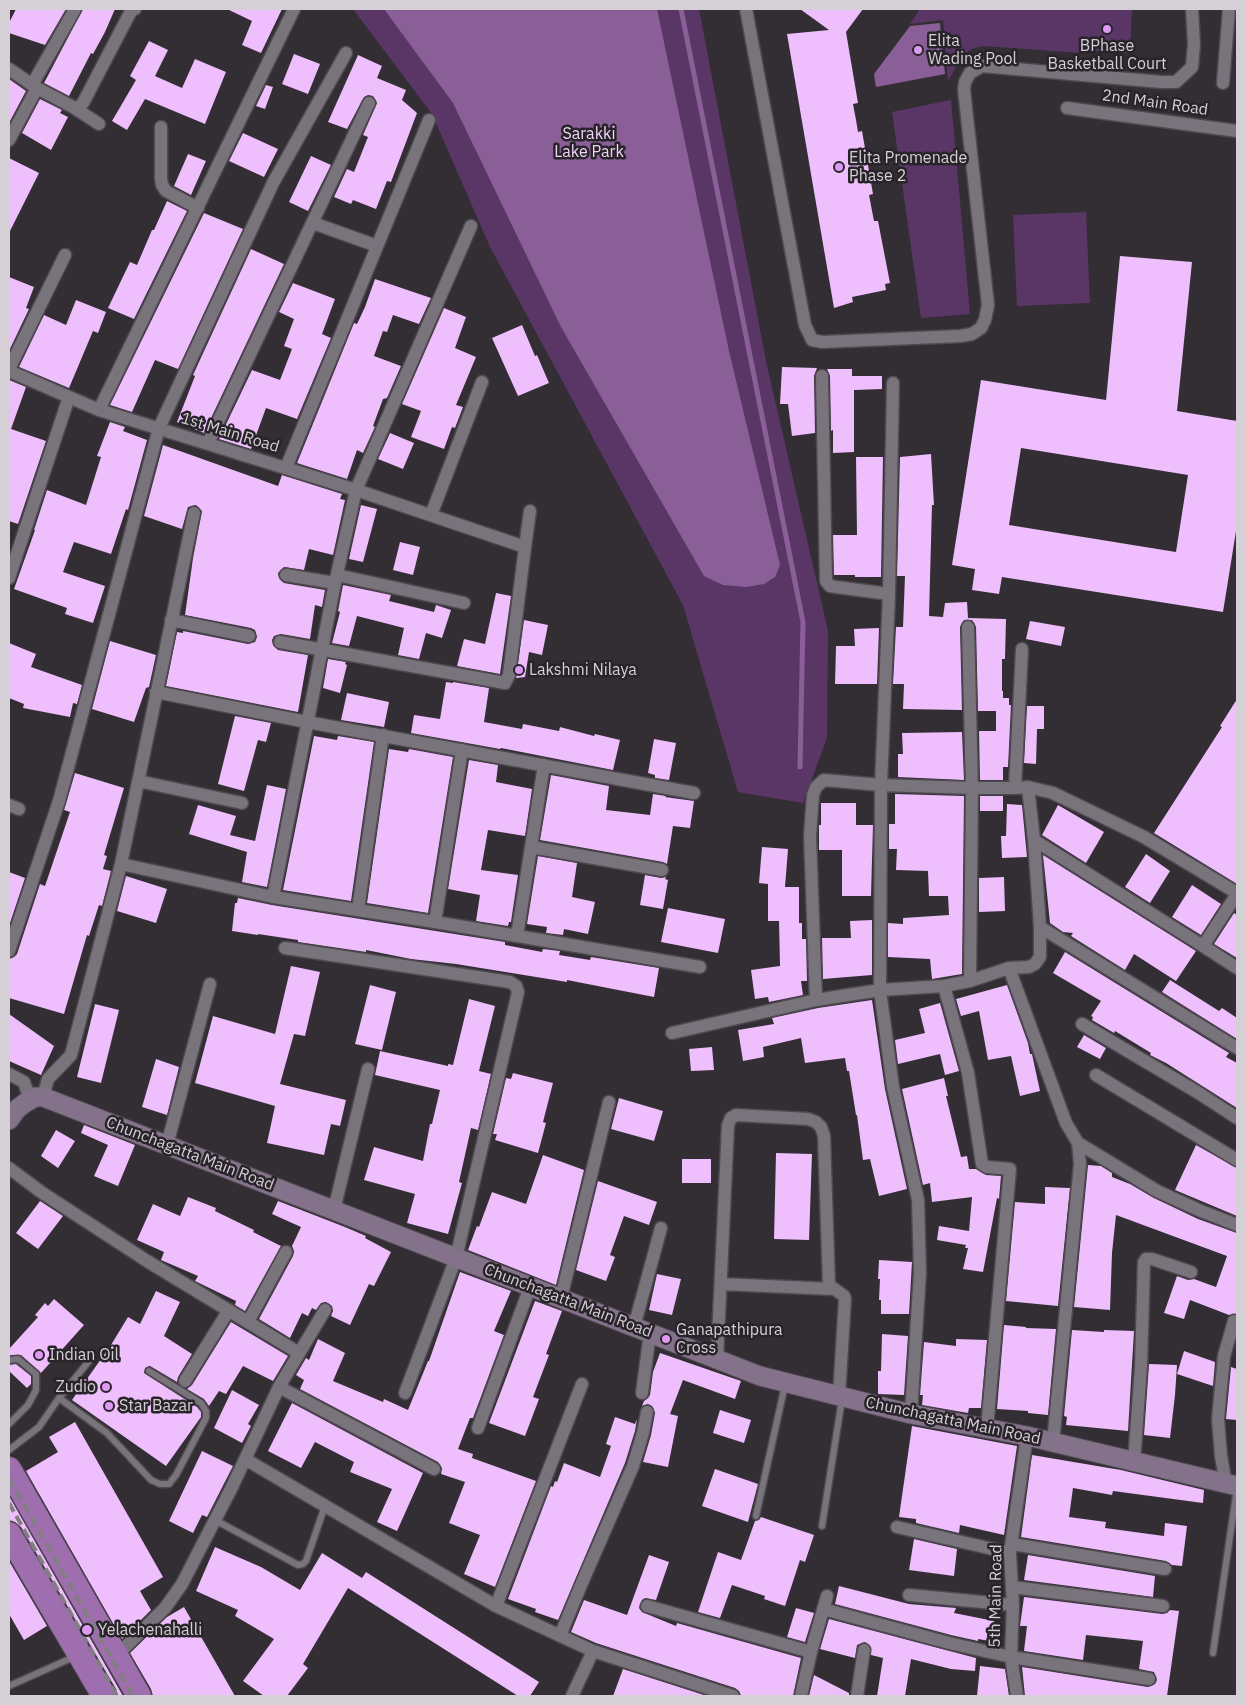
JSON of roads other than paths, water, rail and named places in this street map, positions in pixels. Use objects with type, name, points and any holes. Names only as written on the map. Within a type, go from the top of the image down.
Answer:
[{"type":"highway","points":[[9,1469],[139,1696]]},
{"type":"highway","points":[[9,1534],[79,1654],[99,1695]]},
{"type":"street","points":[[9,140],[75,9]]},
{"type":"street","points":[[73,107],[78,108],[83,103],[131,11],[135,9]]},
{"type":"street","points":[[99,410],[294,9]]},
{"type":"street","points":[[746,9],[805,325],[812,340],[822,342],[961,336],[972,334],[981,328],[988,305],[964,90],[965,82],[970,73],[982,66],[1176,82],[1192,67],[1194,44],[1192,9]]},
{"type":"street","points":[[1223,83],[1229,9]]},
{"type":"street","points":[[66,255],[9,370],[99,410],[159,428],[273,183],[346,53]]},
{"type":"street","points":[[9,69],[99,124]]},
{"type":"street","points":[[208,443],[369,103]]},
{"type":"street","name":"2nd Main Road","points":[[1067,108],[1237,131]]},
{"type":"street","points":[[286,468],[429,120]]},
{"type":"street","points":[[161,127],[160,178],[162,185],[166,190],[198,208]]},
{"type":"street","points":[[313,223],[377,246]]},
{"type":"street","points":[[273,897],[336,579],[356,490],[471,226]]},
{"type":"street","points":[[822,376],[826,580],[830,586],[888,594]]},
{"type":"street","points":[[431,516],[482,382]]},
{"type":"street","points":[[893,383],[888,594],[880,785],[880,990],[893,1087],[918,1200],[920,1272],[911,1414]]},
{"type":"street","points":[[9,578],[69,397]]},
{"type":"street","name":"1st Main Road","points":[[10,945],[59,801],[159,428],[356,490],[525,547]]},
{"type":"street","points":[[280,642],[505,683],[509,675],[530,511]]},
{"type":"street","points":[[9,1120],[17,1109],[37,1098],[48,1080],[72,1055],[121,864],[194,512]]},
{"type":"street","points":[[286,575],[336,579],[464,603]]},
{"type":"street","points":[[171,620],[249,636]]},
{"type":"street","points":[[968,627],[972,788],[970,981]]},
{"type":"street","points":[[1015,788],[1022,649]]},
{"type":"street","points":[[156,692],[307,722],[694,793]]},
{"type":"street","points":[[358,910],[383,735]]},
{"type":"street","points":[[435,922],[462,750]]},
{"type":"street","points":[[517,936],[544,765]]},
{"type":"street","points":[[816,1000],[810,836],[813,795],[816,787],[824,780],[880,785],[972,788],[1028,787],[1053,792],[1144,836],[1237,894],[1203,946]]},
{"type":"street","points":[[138,781],[242,803]]},
{"type":"street","points":[[672,1033],[816,1000],[880,990],[944,986],[970,981],[1008,968],[1029,967],[1038,961],[1040,957],[1040,927],[1028,787]]},
{"type":"street","points":[[1034,840],[1237,968]]},
{"type":"street","points":[[531,847],[662,870]]},
{"type":"street","points":[[121,864],[273,897],[435,922],[700,967]]},
{"type":"street","points":[[1040,927],[1237,1048]]},
{"type":"street","points":[[285,948],[510,982],[516,986],[518,992],[456,1258],[405,1394]]},
{"type":"street","points":[[1008,968],[1066,1123],[1078,1143],[1080,1164],[1053,1443]]},
{"type":"street","points":[[167,1145],[210,984]]},
{"type":"street","points":[[944,986],[968,1074],[982,1164],[987,1167],[1010,1169],[987,1428]]},
{"type":"street","points":[[1082,1024],[1237,1118]]},
{"type":"street","points":[[334,1210],[368,1069]]},
{"type":"street","points":[[9,1074],[24,1082],[37,1098]]},
{"type":"street","points":[[1096,1075],[1237,1160]]},
{"type":"street","name":"Chunchagatta Main Road","points":[[37,1098],[167,1145],[760,1376],[911,1414],[1026,1436],[1233,1486]]},
{"type":"street","points":[[561,1298],[609,1102]]},
{"type":"street","points":[[717,1359],[728,1124],[731,1118],[736,1115],[808,1119],[816,1122],[821,1127],[824,1136],[829,1285],[844,1296],[845,1299],[840,1396]]},
{"type":"street","points":[[1078,1143],[1157,1191],[1237,1225]]},
{"type":"street","points":[[9,1168],[41,1192],[147,1261],[299,1353]]},
{"type":"street","points":[[642,1394],[642,1330],[661,1228]]},
{"type":"street","points":[[248,1322],[286,1252]]},
{"type":"street","points":[[1134,1462],[1141,1366],[1144,1262],[1146,1259],[1152,1259],[1191,1272]]},
{"type":"street","points":[[721,1284],[833,1289]]},
{"type":"street","points":[[478,1428],[530,1287]]},
{"type":"street","points":[[185,1381],[229,1310]]},
{"type":"street","points":[[116,1656],[167,1606],[182,1584],[279,1387],[325,1310]]},
{"type":"street","points":[[1233,1486],[1221,1456],[1218,1419],[1224,1356],[1234,1321]]},
{"type":"street","points":[[496,1606],[582,1384]]},
{"type":"street","points":[[279,1387],[434,1469]]},
{"type":"street","points":[[560,1636],[633,1466],[647,1412]]},
{"type":"street","name":"5th Main Road","points":[[1017,1696],[1012,1656],[1011,1549],[1026,1436]]},
{"type":"street","points":[[245,1459],[496,1606],[592,1651],[733,1696]]},
{"type":"street","points":[[897,1527],[1011,1549],[1165,1569]]},
{"type":"street","points":[[1012,1587],[1163,1606]]},
{"type":"street","points":[[909,1595],[1013,1605]]},
{"type":"street","points":[[801,1696],[827,1596]]},
{"type":"street","points":[[647,1606],[811,1652]]},
{"type":"street","points":[[823,1609],[949,1643],[1012,1656],[1149,1679]]},
{"type":"street","points":[[857,1696],[864,1650]]},
{"type":"street","points":[[572,1696],[592,1651]]},
{"type":"lane","points":[[9,1360],[18,1359],[36,1374],[36,1390],[28,1405],[9,1424]]},
{"type":"lane","points":[[9,1450],[39,1427],[59,1398],[89,1361]]},
{"type":"lane","points":[[59,1398],[106,1433],[152,1480],[160,1484],[169,1484],[176,1475],[206,1418],[206,1411],[201,1403],[149,1371]]},
{"type":"lane","points":[[756,1516],[786,1382]]},
{"type":"lane","points":[[822,1526],[840,1396]]},
{"type":"lane","points":[[1213,1653],[1233,1486]]},
{"type":"lane","points":[[215,1520],[298,1565],[306,1561],[325,1506]]},
{"type":"lane","points":[[9,1686],[79,1654]]},
{"type":"waterway","points":[[681,9],[803,622],[800,767]]},
{"type":"railway","points":[[9,1478],[133,1696]]},
{"type":"railway","points":[[9,1503],[117,1696]]},
{"type":"place","name":"BPhase Basketball Court","points":[[1107,29]]},
{"type":"place","name":"Elita Wading Pool","points":[[918,50]]},
{"type":"place","name":"Elita Promenade Phase 2","points":[[839,167]]},
{"type":"place","name":"Lakshmi Nilaya","points":[[519,670]]},
{"type":"place","name":"Ganapathipura Cross","points":[[666,1339]]},
{"type":"place","name":"Indian Oil","points":[[39,1355]]},
{"type":"place","name":"Zudio","points":[[106,1387]]},
{"type":"place","name":"Star Bazar","points":[[109,1406]]},
{"type":"place","name":"Yelachenahalli","points":[[87,1630]]},
{"type":"park label","name":"Sarakki Lake Park","points":[[589,143]]}]
